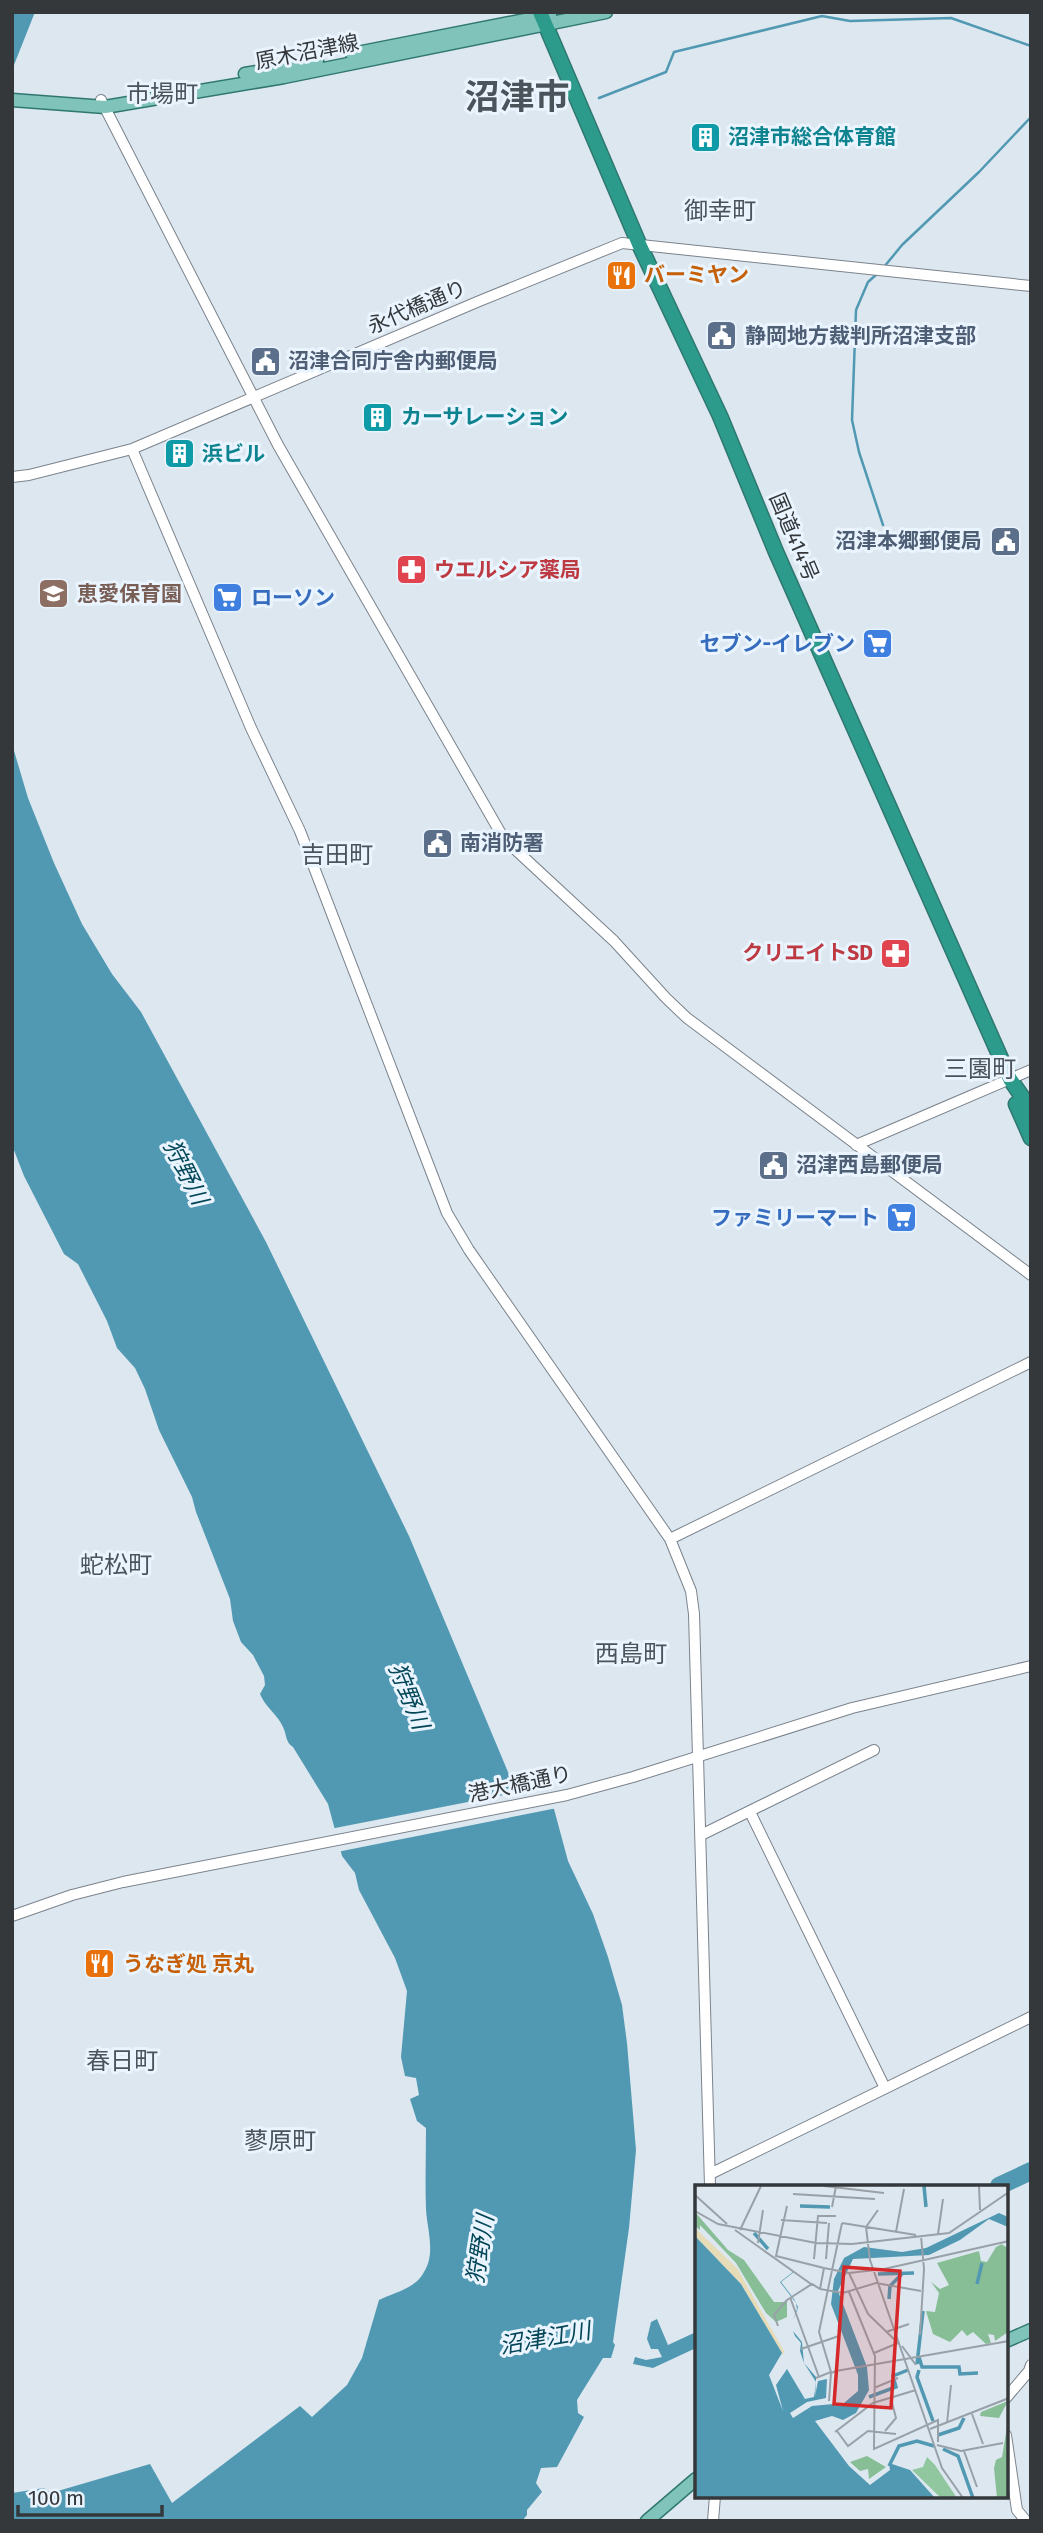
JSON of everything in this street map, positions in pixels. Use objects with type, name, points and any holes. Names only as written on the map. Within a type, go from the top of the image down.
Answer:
[{"type":"highway","name":"国道414号","points":[[542,18],[639,244],[720,416],[776,552],[1010,1079],[1023,1097],[1031,1115]]},
{"type":"highway","name":"国道414号","points":[[1010,1079],[1014,1101],[1031,1138]]},
{"type":"main road","name":"原木沼津線","points":[[12,100],[103,104],[284,77],[568,12]]},
{"type":"main road","name":"原木沼津線","points":[[542,18],[606,12]]},
{"type":"main road","name":"原木沼津線","points":[[12,92],[54,101]]},
{"type":"main road","points":[[1008,2340],[1031,2330]]},
{"type":"main road","points":[[647,2521],[695,2480]]},
{"type":"street","points":[[103,104],[278,445],[504,839],[614,941],[687,1018],[1031,1275]]},
{"type":"street","name":"永代橋通り","points":[[12,477],[132,449],[622,243],[1031,286]]},
{"type":"street","points":[[132,449],[241,706],[300,831],[447,1213],[468,1250],[670,1539],[691,1591],[694,1614],[710,2185]]},
{"type":"street","points":[[856,1145],[1031,1070]]},
{"type":"street","points":[[670,1539],[1031,1362]]},
{"type":"street","name":"港大橋通り","points":[[12,1916],[72,1895],[123,1882],[567,1796],[852,1708],[1031,1666]]},
{"type":"street","points":[[701,1835],[874,1750]]},
{"type":"street","points":[[750,1811],[885,2088]]},
{"type":"street","points":[[710,2174],[1031,2017]]},
{"type":"street","points":[[1008,2396],[1031,2365]]},
{"type":"street","points":[[1008,2449],[1017,2510],[1026,2521]]},
{"type":"street","points":[[713,2521],[715,2498]]},
{"type":"water","points":[[12,12],[35,12],[12,70]]},
{"type":"water","name":"狩野川","points":[[12,744],[28,798],[82,924],[112,974],[141,1012],[266,1242],[409,1536],[516,1791],[554,1809],[568,1861],[593,1914],[622,2005],[636,2150],[629,2228],[613,2342],[615,2345],[611,2358],[603,2358],[577,2400],[578,2413],[584,2417],[557,2467],[541,2468],[536,2483],[542,2492],[527,2510],[522,2521],[12,2521],[12,2493],[44,2488],[51,2493],[150,2464],[172,2503],[300,2406],[312,2417],[347,2385],[362,2358],[379,2300],[410,2286],[420,2278],[428,2265],[430,2241],[426,2209],[426,2128],[417,2121],[410,2099],[419,2095],[416,2078],[405,2076],[401,2057],[407,1991],[395,1958],[359,1890],[355,1873],[342,1856],[328,1804],[289,1743],[281,1723],[260,1694],[265,1685],[264,1676],[253,1655],[241,1642],[233,1621],[230,1599],[192,1497],[159,1430],[145,1389],[135,1368],[117,1348],[107,1321],[78,1264],[64,1254],[24,1176],[12,1145]]},
{"type":"water","points":[[657,2319],[668,2345],[695,2332],[695,2348],[653,2368],[633,2364],[635,2357],[646,2360],[662,2357],[658,2349],[651,2349],[647,2339],[651,2322]]},
{"type":"pier","points":[[524,1791],[557,1808],[337,1852],[330,1829]]},
{"type":"waterway","points":[[599,98],[666,72],[674,52],[822,16],[850,21],[951,18],[1031,46]]},
{"type":"waterway","points":[[884,267],[902,245],[979,172],[1031,117]]},
{"type":"waterway","points":[[877,274],[868,282],[856,310],[852,420],[859,452],[883,525]]},
{"type":"waterway","name":"沼津江川","points":[[1001,2185],[1031,2171]]},
{"type":"place","name":"沼津市総合体育館","points":[[705,137]]},
{"type":"place","name":"バーミヤン","points":[[621,275]]},
{"type":"place","name":"静岡地方裁判所沼津支部","points":[[722,336]]},
{"type":"place","name":"沼津合同庁舎内郵便局","points":[[265,361]]},
{"type":"place","name":"カーサレーション","points":[[378,417]]},
{"type":"place","name":"浜ビル","points":[[179,454]]},
{"type":"place","name":"沼津本郷郵便局","points":[[1005,541]]},
{"type":"place","name":"ウエルシア薬局","points":[[411,570]]},
{"type":"place","name":"恵愛保育園","points":[[54,594]]},
{"type":"place","name":"ローソン","points":[[228,598]]},
{"type":"place","name":"セブン-イレブン","points":[[878,644]]},
{"type":"place","name":"南消防署","points":[[437,843]]},
{"type":"place","name":"クリエイトSD","points":[[896,953]]},
{"type":"place","name":"沼津西島郵便局","points":[[773,1165]]},
{"type":"place","name":"ファミリーマート","points":[[902,1218]]},
{"type":"place","name":"うなぎ処 京丸","points":[[100,1964]]},
{"type":"district","name":"市場町","points":[[162,94]]},
{"type":"district","name":"沼津市","points":[[517,97]]},
{"type":"district","name":"御幸町","points":[[720,211]]},
{"type":"district","name":"吉田町","points":[[337,855]]},
{"type":"district","name":"三園町","points":[[980,1069]]},
{"type":"district","name":"蛇松町","points":[[116,1565]]},
{"type":"district","name":"西島町","points":[[631,1654]]},
{"type":"district","name":"春日町","points":[[122,2061]]},
{"type":"district","name":"蓼原町","points":[[280,2141]]}]
